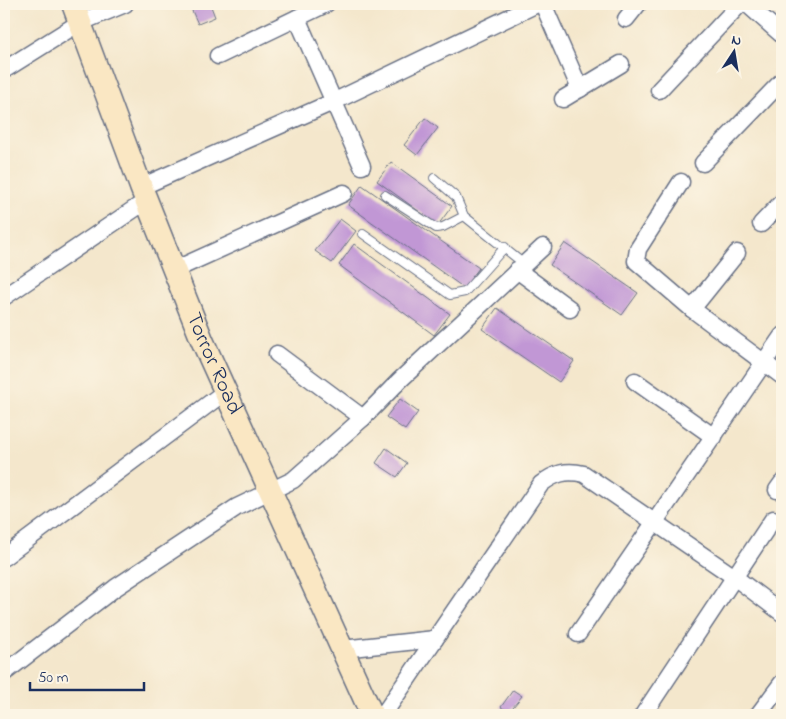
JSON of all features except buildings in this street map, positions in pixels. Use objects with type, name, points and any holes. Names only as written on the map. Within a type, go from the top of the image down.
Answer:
[{"type":"street","points":[[4,70],[76,14],[125,4]]},
{"type":"street","points":[[218,56],[326,4]]},
{"type":"street","points":[[4,297],[143,194],[537,4]]},
{"type":"street","points":[[543,4],[580,89]]},
{"type":"street","points":[[626,19],[638,4]]},
{"type":"street","points":[[658,90],[740,4]]},
{"type":"street","points":[[746,4],[782,36]]},
{"type":"street","name":"Torror Road","points":[[76,14],[143,194],[174,270],[226,391],[372,715]]},
{"type":"street","points":[[297,18],[362,166]]},
{"type":"street","points":[[564,99],[621,64]]},
{"type":"street","points":[[703,163],[782,81]]},
{"type":"street","points":[[681,182],[635,255],[636,262],[692,309],[782,376]]},
{"type":"street","points":[[174,270],[344,193]]},
{"type":"street","points":[[761,224],[782,202]]},
{"type":"street","points":[[4,673],[115,588],[237,507],[271,488],[293,480],[363,418],[400,380],[543,247]]},
{"type":"street","points":[[692,309],[737,253]]},
{"type":"street","points":[[520,267],[570,309]]},
{"type":"street","points":[[578,634],[782,336]]},
{"type":"street","points":[[277,354],[363,418]]},
{"type":"street","points":[[635,381],[714,437]]},
{"type":"street","points":[[4,557],[226,391]]},
{"type":"street","points":[[383,715],[541,484],[560,472],[571,471],[584,474],[734,576],[782,613]]},
{"type":"street","points":[[643,715],[773,519]]},
{"type":"street","points":[[342,649],[435,639]]},
{"type":"street","points":[[758,715],[782,682]]},
{"type":"lane","points":[[434,178],[456,198],[464,216],[505,247],[520,267]]},
{"type":"lane","points":[[385,195],[436,228],[443,227],[464,216]]},
{"type":"lane","points":[[363,234],[450,295],[465,292],[505,247]]}]
